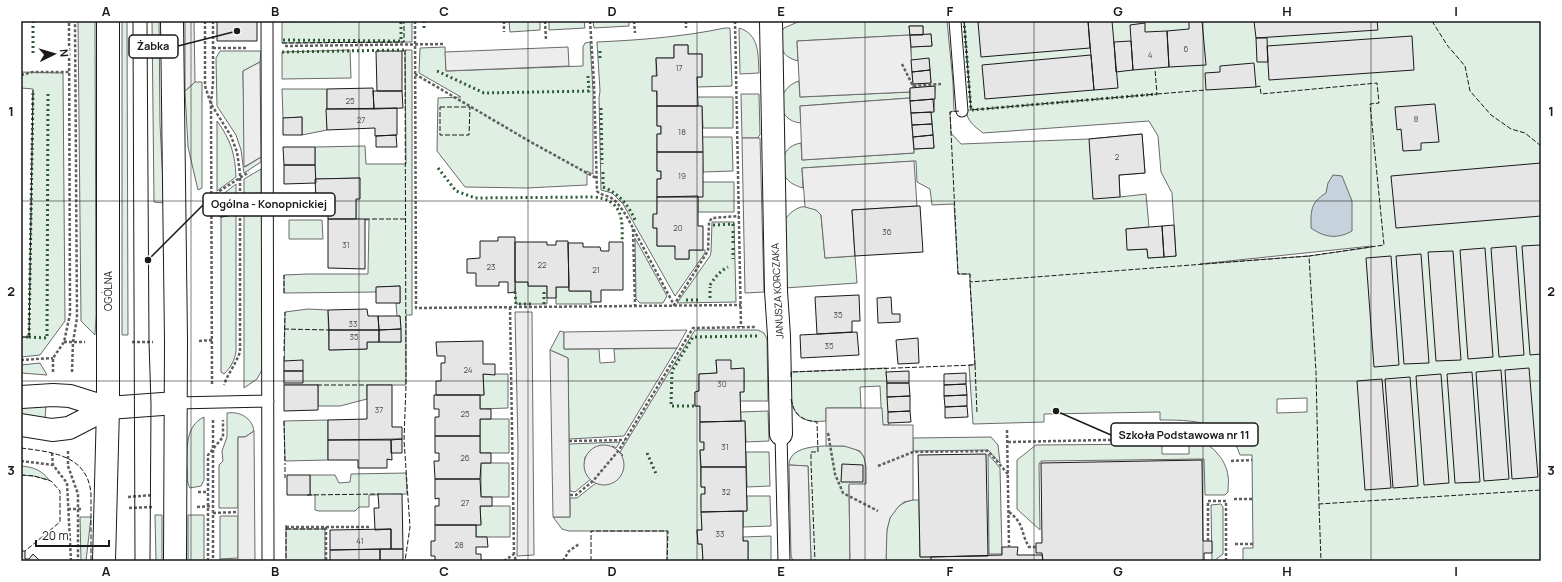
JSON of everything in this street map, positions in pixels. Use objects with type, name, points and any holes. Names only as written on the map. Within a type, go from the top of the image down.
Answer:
[{"type":"street","name":"OGÓLNA","points":[[104,561],[108,408],[108,21]]},
{"type":"street","points":[[172,21],[176,403],[174,500],[175,561]]},
{"type":"street","name":"JANUSZA KORCZAKA","points":[[771,21],[776,291],[780,336],[781,434]]},
{"type":"street","points":[[21,398],[62,395],[108,408]]},
{"type":"street","points":[[21,425],[60,429],[108,408],[176,403]]},
{"type":"lane","points":[[267,21],[268,561]]},
{"type":"lane","points":[[955,21],[962,111]]},
{"type":"lane","points":[[176,403],[268,400]]},
{"type":"lane","name":"JANUSZA KORCZAKA","points":[[781,434],[784,561]]},
{"type":"path","points":[[62,395],[53,358],[64,342],[70,314],[69,21]]},
{"type":"path","points":[[62,395],[77,318],[75,21]]},
{"type":"path","points":[[205,21],[205,86],[211,104],[231,136],[237,152],[240,178],[240,352],[237,362],[227,377],[224,389]]},
{"type":"path","points":[[212,388],[211,104],[213,21]]},
{"type":"path","points":[[415,21],[416,308],[741,305]]},
{"type":"path","points":[[504,21],[504,32]]},
{"type":"path","points":[[545,21],[546,40]]},
{"type":"path","points":[[590,21],[594,83],[597,191],[599,194],[614,199],[626,215],[674,305]]},
{"type":"path","points":[[634,21],[635,33]]},
{"type":"path","points":[[686,21],[686,28]]},
{"type":"path","points":[[735,21],[741,327]]},
{"type":"path","points":[[282,46],[445,44]]},
{"type":"path","points":[[213,48],[267,48]]},
{"type":"path","points":[[902,64],[913,86],[960,83]]},
{"type":"path","points":[[21,75],[33,72],[69,72]]},
{"type":"path","points":[[415,74],[529,141],[596,178]]},
{"type":"path","points":[[212,198],[218,192],[268,161]]},
{"type":"path","points":[[674,305],[708,251],[710,222],[712,218],[739,216]]},
{"type":"path","points":[[633,228],[635,306]]},
{"type":"path","points":[[510,307],[514,554],[516,561]]},
{"type":"path","points":[[570,496],[576,495],[593,481],[626,440],[693,328],[757,327]]},
{"type":"path","points":[[198,341],[212,340]]},
{"type":"path","points":[[64,342],[92,342]]},
{"type":"path","points":[[128,342],[158,342]]},
{"type":"path","points":[[21,360],[53,358]]},
{"type":"path","points":[[213,414],[213,561]]},
{"type":"path","points":[[208,561],[208,455],[223,437],[224,418]]},
{"type":"path","points":[[53,465],[60,429]]},
{"type":"path","points":[[60,429],[68,466],[78,494],[78,561]]},
{"type":"path","points":[[1008,442],[1155,439],[1158,436],[1182,436],[1192,429]]},
{"type":"path","points":[[1007,430],[1009,547]]},
{"type":"path","points":[[828,433],[835,474],[843,492],[878,511]]},
{"type":"path","points":[[569,441],[626,440]]},
{"type":"path","points":[[878,466],[913,452],[988,451],[1008,474]]},
{"type":"path","points":[[1231,461],[1252,460]]},
{"type":"path","points":[[21,461],[53,465],[67,483],[71,561]]},
{"type":"path","points":[[78,494],[105,502],[174,500],[208,492]]},
{"type":"path","points":[[68,508],[77,509],[122,497],[174,500],[213,506]]},
{"type":"path","points":[[1234,499],[1253,499]]},
{"type":"path","points":[[1208,541],[1208,501],[1226,501],[1226,561]]},
{"type":"path","points":[[213,513],[238,512]]},
{"type":"path","points":[[1009,512],[1019,521],[1022,526],[1025,540],[1030,548],[1036,547]]},
{"type":"path","points":[[286,527],[370,527]]},
{"type":"path","points":[[326,527],[326,561]]},
{"type":"path","points":[[563,561],[569,551],[579,544]]},
{"type":"path","points":[[1235,544],[1253,544]]},
{"type":"path","points":[[504,561],[514,554]]},
{"type":"green space","points":[[78,21],[95,21],[95,335],[81,321]]},
{"type":"green space","points":[[122,21],[127,21],[128,335],[122,335]]},
{"type":"green space","points":[[152,21],[159,21],[160,124],[164,203],[154,202]]},
{"type":"green space","points":[[412,21],[412,42],[282,43],[282,22]]},
{"type":"green space","points":[[509,21],[540,21],[540,30],[510,32]]},
{"type":"green space","points":[[549,21],[584,21],[585,28],[549,30]]},
{"type":"green space","points":[[593,21],[629,21],[629,26],[594,28]]},
{"type":"green space","points":[[800,21],[947,21],[953,82],[954,111],[950,112],[951,133],[961,144],[1089,139],[1142,134],[1145,173],[1119,175],[1120,197],[1146,194],[1149,227],[1126,229],[1128,250],[1147,249],[1148,258],[1176,256],[1172,193],[1161,172],[1158,136],[1149,121],[983,133],[972,123],[966,110],[971,110],[964,21],[1541,21],[1541,561],[1243,561],[1243,548],[1253,548],[1252,455],[1240,455],[1235,443],[1218,429],[1207,424],[1196,422],[1160,420],[1160,412],[1044,414],[1044,422],[973,424],[969,365],[975,364],[970,274],[958,274],[954,204],[932,205],[930,189],[917,182],[916,161],[802,168],[803,188],[794,185],[789,181],[783,170],[784,156],[790,147],[801,143],[802,160],[914,153],[914,149],[934,148],[931,112],[934,111],[935,86],[913,88],[913,84],[931,83],[929,59],[911,60],[911,47],[932,46],[931,34],[923,35],[923,26],[909,26],[910,35],[797,41],[798,61],[788,57],[783,52],[780,34],[784,28]],"holes":[[[1372,246],[1309,256],[1200,264]],[[1307,398],[1307,412],[1277,413],[1277,399]]]},
{"type":"green space","points":[[730,28],[732,86],[697,87],[697,77],[702,77],[702,54],[688,54],[688,45],[674,45],[674,58],[656,58],[657,126],[661,126],[661,134],[657,134],[657,171],[661,171],[661,179],[657,179],[657,214],[653,215],[653,228],[657,228],[657,246],[675,246],[676,259],[689,259],[689,250],[705,250],[705,253],[675,296],[623,204],[612,193],[601,190],[600,91],[597,42],[661,38]]},
{"type":"green space","points":[[739,28],[751,35],[754,40],[758,53],[759,73],[740,74]]},
{"type":"green space","points":[[590,42],[593,91],[593,174],[587,171],[587,185],[527,188],[465,187],[437,151],[438,98],[461,97],[419,73],[420,48],[445,47],[446,71],[583,66],[583,47],[585,43]]},
{"type":"green space","points":[[350,50],[351,78],[282,79],[282,52]]},
{"type":"green space","points":[[405,50],[412,50],[412,315],[406,315],[406,385],[367,385],[367,399],[340,406],[318,406],[318,385],[284,385],[285,312],[308,309],[328,310],[329,350],[367,349],[367,342],[401,342],[400,316],[397,316],[396,303],[400,303],[400,286],[377,287],[376,292],[284,293],[284,275],[368,274],[369,220],[356,219],[356,199],[360,178],[315,179],[315,147],[365,146],[366,164],[406,164]]},
{"type":"green space","points":[[220,51],[261,51],[260,62],[243,71],[245,167],[261,157],[261,162],[244,173],[241,150],[236,135],[217,106],[216,58]]},
{"type":"green space","points":[[21,72],[63,73],[65,321],[40,355],[21,357],[21,337],[29,337],[33,89],[21,88]]},
{"type":"green space","points":[[799,81],[800,97],[910,92],[910,98],[800,106],[801,123],[792,121],[786,117],[781,104],[782,97],[786,90],[791,85]]},
{"type":"green space","points":[[195,82],[202,82],[202,188],[198,190],[188,147],[185,91]]},
{"type":"green space","points":[[282,89],[327,89],[327,130],[302,135],[302,117],[283,118]]},
{"type":"green space","points":[[741,94],[759,94],[760,135],[757,138],[742,138]]},
{"type":"green space","points":[[697,97],[733,97],[733,128],[703,128],[702,107],[698,106]]},
{"type":"green space","points":[[217,121],[229,141],[235,161],[236,177],[217,191]]},
{"type":"green space","points":[[702,137],[732,137],[733,171],[703,172]]},
{"type":"green space","points":[[261,169],[263,368],[257,379],[244,388],[244,179]]},
{"type":"green space","points":[[702,182],[734,182],[734,212],[698,212],[698,197]]},
{"type":"green space","points":[[236,184],[236,351],[235,357],[229,369],[224,374],[221,372],[221,217],[228,216],[227,195],[222,195]]},
{"type":"green space","points":[[801,207],[812,208],[821,215],[825,258],[855,256],[857,283],[785,288],[784,222],[791,213]]},
{"type":"green space","points":[[289,220],[322,220],[323,239],[289,239]]},
{"type":"green space","points":[[712,222],[734,222],[736,302],[677,303],[710,256]]},
{"type":"green space","points":[[635,238],[667,296],[663,303],[640,303],[636,299]]},
{"type":"green space","points":[[515,282],[528,282],[529,286],[547,286],[547,304],[516,304]]},
{"type":"green space","points":[[556,287],[569,287],[569,291],[591,291],[591,304],[556,304]]},
{"type":"green space","points":[[695,330],[758,330],[764,333],[767,339],[768,401],[740,401],[740,392],[744,391],[744,369],[731,369],[716,360],[717,373],[699,374],[699,391],[695,392],[695,406],[700,406],[700,441],[704,442],[704,450],[700,450],[701,487],[705,487],[705,494],[701,495],[702,530],[697,530],[698,544],[702,544],[703,561],[667,561],[667,531],[569,531],[562,529],[553,517],[570,517],[570,498],[577,498],[596,483],[599,484],[623,455],[620,452]]},
{"type":"green space","points":[[560,331],[564,332],[564,349],[599,349],[600,363],[615,362],[614,349],[677,348],[624,436],[569,439],[568,358],[550,350]]},
{"type":"green space","points":[[40,363],[47,375],[21,373],[21,365]]},
{"type":"green space","points":[[886,368],[889,425],[882,425],[880,386],[860,387],[861,408],[826,408],[826,421],[804,419],[798,415],[794,409],[791,392],[791,372]]},
{"type":"green space","points":[[483,374],[508,374],[508,408],[480,409],[480,395],[484,395]]},
{"type":"green space","points":[[46,404],[45,421],[21,417],[21,405]]},
{"type":"green space","points":[[768,411],[769,441],[746,442],[745,421],[741,421],[740,412]]},
{"type":"green space","points":[[227,413],[236,413],[245,416],[251,422],[254,431],[245,437],[238,437],[238,508],[219,508],[219,465],[223,461],[222,451],[227,437]]},
{"type":"green space","points":[[204,417],[204,480],[201,486],[190,488],[187,467],[188,439],[193,426]]},
{"type":"green space","points":[[480,419],[509,419],[509,453],[480,453]]},
{"type":"green space","points":[[328,420],[328,460],[285,461],[284,421]]},
{"type":"green space","points":[[991,437],[998,445],[1000,463],[988,450],[913,451],[913,438]]},
{"type":"green space","points":[[1193,437],[1211,447],[1221,457],[1227,469],[1228,492],[1225,495],[1205,495],[1204,459],[1041,461],[1039,464],[1040,530],[1017,509],[1017,460],[1036,445],[1158,444],[1162,438],[1162,454],[1189,454],[1189,438]]},
{"type":"green space","points":[[620,442],[616,448],[613,446],[585,457],[585,469],[591,479],[575,492],[570,491],[569,444]]},
{"type":"green space","points":[[820,446],[844,446],[852,448],[862,454],[866,464],[866,484],[849,485],[850,561],[811,561],[808,466],[789,465],[791,458],[795,453],[802,449]]},
{"type":"green space","points":[[746,452],[769,452],[770,486],[747,487]]},
{"type":"green space","points":[[988,454],[1000,468],[1002,554],[989,554]]},
{"type":"green space","points":[[481,463],[509,463],[509,497],[481,497]]},
{"type":"green space","points":[[21,466],[37,470],[49,480],[34,476],[21,475]]},
{"type":"green space","points":[[406,473],[407,494],[369,495],[369,507],[359,507],[355,511],[315,510],[315,495],[310,495],[310,475],[335,475],[339,483],[350,482],[351,474]]},
{"type":"green space","points":[[747,496],[770,496],[771,526],[743,527],[743,511],[747,511]]},
{"type":"green space","points":[[912,500],[919,500],[920,557],[931,557],[931,561],[886,561],[888,524],[891,516],[896,509]]},
{"type":"green space","points":[[1221,504],[1223,507],[1223,554],[1212,561],[1211,505]]},
{"type":"green space","points":[[480,506],[510,506],[510,537],[476,537],[476,525],[481,524]]},
{"type":"green space","points":[[155,515],[162,515],[162,561],[156,561]]},
{"type":"green space","points":[[188,515],[204,515],[204,561],[188,561]]},
{"type":"green space","points":[[220,516],[238,516],[238,558],[220,559]]},
{"type":"green space","points":[[80,517],[91,517],[86,561],[81,561]]},
{"type":"green space","points":[[286,529],[325,529],[325,561],[286,561]]},
{"type":"green space","points":[[771,536],[771,561],[748,561],[748,541],[743,541],[743,537]]},
{"type":"shaded area","points":[[185,21],[194,21],[195,82],[185,91]]},
{"type":"shaded area","points":[[910,35],[913,88],[910,89],[910,92],[800,97],[797,41]]},
{"type":"shaded area","points":[[568,47],[569,66],[446,71],[445,52]]},
{"type":"shaded area","points":[[260,62],[261,157],[244,167],[243,71]]},
{"type":"shaded area","points":[[910,98],[914,153],[802,160],[800,106]]},
{"type":"shaded area","points":[[742,138],[760,138],[764,292],[745,293]]},
{"type":"shaded area","points":[[914,161],[917,206],[852,210],[855,256],[825,258],[821,215],[816,210],[805,207],[802,168]]},
{"type":"shaded area","points":[[1333,175],[1342,176],[1352,201],[1352,231],[1347,234],[1337,236],[1321,234],[1311,228],[1312,208],[1317,200],[1326,193],[1328,183]]},
{"type":"shaded area","points":[[515,312],[532,312],[534,555],[517,556],[518,446]]},
{"type":"shaded area","points":[[687,330],[677,348],[564,349],[564,332]]},
{"type":"shaded area","points":[[550,350],[568,358],[570,517],[553,517]]},
{"type":"shaded area","points":[[826,408],[882,408],[883,425],[913,425],[913,500],[904,502],[898,507],[890,518],[887,530],[886,561],[850,561],[849,484],[866,484],[866,467],[864,457],[860,451],[844,446],[826,446]]},
{"type":"shaded area","points":[[254,431],[255,561],[238,561],[238,437],[245,437]]},
{"type":"shaded area","points":[[608,445],[615,448],[621,454],[624,465],[623,473],[615,482],[608,485],[600,485],[593,482],[585,473],[584,461],[587,454],[596,446]]},
{"type":"shaded area","points":[[789,465],[808,466],[811,561],[793,561],[791,556]]},
{"type":"building","points":[[217,21],[257,21],[257,41],[217,41]]},
{"type":"building","points":[[1088,21],[1090,48],[981,57],[978,22]]},
{"type":"building","points":[[1088,21],[1112,21],[1118,88],[1094,90]]},
{"type":"building","points":[[1189,21],[1202,21],[1206,65],[1169,67],[1167,31],[1189,29]]},
{"type":"building","points":[[1254,21],[1377,21],[1378,30],[1256,38]]},
{"type":"building","points":[[1145,23],[1145,32],[1167,31],[1169,67],[1133,70],[1130,25]]},
{"type":"building","points":[[909,26],[923,26],[923,35],[910,35]]},
{"type":"building","points":[[931,34],[932,46],[911,47],[910,35]]},
{"type":"building","points":[[1412,36],[1414,70],[1269,80],[1267,46]]},
{"type":"building","points":[[1256,38],[1267,38],[1268,62],[1257,62]]},
{"type":"building","points":[[1131,41],[1133,70],[1116,72],[1114,42]]},
{"type":"building","points":[[674,45],[688,45],[688,54],[702,54],[702,77],[697,77],[698,106],[657,106],[657,91],[652,91],[652,76],[657,76],[656,58],[674,58]]},
{"type":"building","points":[[376,51],[402,51],[402,91],[377,91]]},
{"type":"building","points":[[1091,55],[1094,90],[985,99],[982,65]]},
{"type":"building","points":[[929,58],[930,70],[912,72],[911,60]]},
{"type":"building","points":[[1254,63],[1256,87],[1206,90],[1205,73],[1220,72],[1220,66]]},
{"type":"building","points":[[930,70],[931,83],[913,84],[912,72]]},
{"type":"building","points":[[935,86],[935,99],[910,101],[910,88]]},
{"type":"building","points":[[373,88],[374,109],[327,109],[327,89]]},
{"type":"building","points":[[373,91],[402,91],[403,108],[374,109]]},
{"type":"building","points":[[933,99],[934,112],[911,113],[910,101]]},
{"type":"building","points":[[1435,104],[1439,142],[1421,143],[1421,150],[1403,151],[1401,129],[1397,130],[1395,107]]},
{"type":"building","points":[[657,106],[702,106],[703,152],[657,152],[657,134],[661,134],[661,126],[657,126]]},
{"type":"building","points":[[397,108],[397,135],[375,136],[375,128],[327,130],[326,109]]},
{"type":"building","points":[[931,112],[932,124],[912,125],[911,113]]},
{"type":"building","points":[[302,117],[302,135],[283,135],[283,118]]},
{"type":"building","points":[[932,124],[933,135],[913,137],[912,125]]},
{"type":"building","points":[[1142,134],[1145,173],[1119,175],[1120,197],[1093,199],[1089,139]]},
{"type":"building","points":[[396,135],[397,147],[376,147],[376,136]]},
{"type":"building","points":[[933,135],[934,148],[914,149],[913,137]]},
{"type":"building","points":[[283,147],[315,147],[315,165],[284,165]]},
{"type":"building","points":[[657,152],[703,152],[703,197],[657,197],[657,179],[661,179],[661,171],[657,171]]},
{"type":"building","points":[[1541,163],[1541,216],[1396,228],[1391,176]]},
{"type":"building","points":[[284,165],[315,165],[316,183],[284,184]]},
{"type":"building","points":[[360,178],[360,199],[356,199],[356,219],[328,219],[328,208],[319,208],[318,199],[316,199],[315,179]]},
{"type":"building","points":[[219,195],[227,195],[228,216],[220,217]]},
{"type":"building","points":[[698,196],[698,226],[703,226],[703,250],[689,250],[689,259],[675,259],[675,246],[657,246],[657,228],[653,228],[653,214],[657,214],[657,197]]},
{"type":"building","points":[[920,206],[923,252],[855,256],[852,210]]},
{"type":"building","points":[[328,219],[365,219],[365,269],[328,268]]},
{"type":"building","points":[[1174,225],[1176,256],[1164,257],[1162,226]]},
{"type":"building","points":[[1162,226],[1164,257],[1148,258],[1147,249],[1127,250],[1126,229]]},
{"type":"building","points":[[498,237],[515,237],[515,292],[508,293],[508,282],[499,282],[499,286],[476,286],[476,273],[467,273],[467,259],[480,258],[480,241],[498,241]]},
{"type":"building","points":[[556,241],[568,241],[569,287],[556,287],[556,298],[547,298],[547,286],[528,286],[528,282],[515,282],[515,242],[547,242],[547,245],[556,245]]},
{"type":"building","points":[[609,242],[623,242],[623,290],[601,290],[601,302],[591,302],[591,291],[569,291],[568,243],[583,243],[583,247],[600,247],[601,251],[609,251]]},
{"type":"building","points":[[1541,245],[1541,354],[1530,355],[1522,246]]},
{"type":"building","points":[[1516,246],[1524,355],[1499,357],[1491,248]]},
{"type":"building","points":[[1485,248],[1493,357],[1468,359],[1460,250]]},
{"type":"building","points":[[1453,251],[1461,360],[1436,361],[1428,252]]},
{"type":"building","points":[[1421,254],[1429,363],[1404,364],[1396,256]]},
{"type":"building","points":[[1391,256],[1399,365],[1374,367],[1366,258]]},
{"type":"building","points":[[400,286],[400,303],[376,303],[376,287]]},
{"type":"building","points":[[859,295],[860,321],[852,321],[852,332],[817,334],[815,297]]},
{"type":"building","points":[[891,297],[892,314],[900,314],[900,322],[878,323],[877,298]]},
{"type":"building","points":[[367,309],[368,316],[378,316],[379,330],[329,330],[328,310]]},
{"type":"building","points":[[378,316],[400,316],[401,329],[379,330]]},
{"type":"building","points":[[401,329],[401,342],[379,342],[379,330]]},
{"type":"building","points":[[329,330],[379,330],[379,342],[367,342],[367,349],[329,350]]},
{"type":"building","points":[[857,332],[859,355],[801,358],[800,335]]},
{"type":"building","points":[[918,338],[919,363],[898,364],[896,340]]},
{"type":"building","points":[[483,341],[483,364],[495,364],[495,375],[483,374],[484,395],[436,395],[436,381],[441,381],[441,363],[445,363],[445,356],[437,356],[436,342]]},
{"type":"building","points":[[303,360],[303,371],[284,371],[284,361]]},
{"type":"building","points":[[716,360],[731,360],[731,369],[744,368],[744,392],[740,392],[741,421],[700,422],[700,406],[695,406],[695,392],[699,391],[699,374],[717,373]]},
{"type":"building","points":[[1529,368],[1538,477],[1512,479],[1505,370]]},
{"type":"building","points":[[1501,370],[1509,479],[1484,481],[1476,372]]},
{"type":"building","points":[[284,371],[303,371],[303,383],[284,383]]},
{"type":"building","points":[[909,371],[909,383],[887,383],[886,372]]},
{"type":"building","points":[[1472,372],[1480,482],[1455,483],[1447,374]]},
{"type":"building","points":[[966,373],[966,384],[944,385],[944,374]]},
{"type":"building","points":[[1441,374],[1449,483],[1424,485],[1416,376]]},
{"type":"building","points":[[1410,377],[1418,486],[1393,488],[1385,379]]},
{"type":"building","points":[[1382,379],[1391,488],[1365,490],[1357,381]]},
{"type":"building","points":[[887,383],[909,383],[910,396],[887,397]]},
{"type":"building","points":[[966,384],[967,395],[944,396],[944,385]]},
{"type":"building","points":[[284,385],[318,385],[318,410],[284,411]]},
{"type":"building","points":[[367,385],[392,385],[392,427],[402,427],[402,439],[328,440],[328,420],[367,419]]},
{"type":"building","points":[[434,395],[480,395],[480,409],[491,409],[491,419],[480,419],[480,436],[435,436],[435,417],[439,417],[439,409],[434,409]]},
{"type":"building","points":[[967,395],[967,406],[945,407],[944,396]]},
{"type":"building","points":[[910,396],[910,411],[888,412],[887,397]]},
{"type":"building","points":[[967,406],[968,417],[945,418],[945,407]]},
{"type":"building","points":[[910,411],[911,422],[888,423],[888,412]]},
{"type":"building","points":[[745,421],[746,467],[701,467],[700,450],[704,450],[704,442],[700,442],[700,422]]},
{"type":"building","points":[[435,436],[480,436],[480,453],[491,453],[491,463],[481,463],[480,479],[435,479],[434,461],[439,461],[439,453],[435,453]]},
{"type":"building","points":[[402,439],[402,453],[391,453],[391,440]]},
{"type":"building","points":[[328,440],[391,440],[392,460],[387,459],[387,468],[358,468],[358,460],[328,460]]},
{"type":"building","points":[[986,454],[988,556],[920,557],[918,455]]},
{"type":"building","points":[[1202,460],[1203,541],[1212,541],[1212,553],[1204,553],[1204,561],[1043,561],[1042,553],[1036,553],[1036,543],[1042,543],[1041,463]]},
{"type":"building","points":[[842,464],[863,465],[863,482],[841,482]]},
{"type":"building","points":[[701,467],[746,467],[747,511],[701,512],[701,494],[705,494],[705,487],[701,487]]},
{"type":"building","points":[[287,475],[310,475],[310,495],[287,495]]},
{"type":"building","points":[[435,479],[480,479],[481,497],[492,497],[492,506],[480,506],[481,525],[435,525],[435,506],[439,506],[439,498],[435,499]]},
{"type":"building","points":[[378,494],[402,494],[403,549],[391,549],[391,529],[375,530],[374,508],[379,508]]},
{"type":"building","points":[[743,511],[743,541],[748,541],[748,561],[703,561],[702,544],[698,544],[697,530],[702,530],[701,512]]},
{"type":"building","points":[[435,525],[476,525],[476,537],[487,537],[488,547],[476,547],[476,554],[481,554],[481,561],[435,561],[435,556],[431,556],[431,541],[435,541]]},
{"type":"building","points":[[391,529],[391,549],[330,550],[330,530]]},
{"type":"building","points":[[1002,547],[1018,547],[1017,555],[1042,555],[1043,561],[931,561],[931,557],[1002,555]]},
{"type":"building","points":[[380,549],[380,561],[330,561],[330,550]]},
{"type":"building","points":[[380,549],[403,549],[403,561],[380,561]]},
{"type":"building","points":[[21,551],[25,551],[25,559],[29,559],[33,554],[39,560],[21,561]]},
{"type":"tram line","points":[[133,21],[135,561]]},
{"type":"tram line","points":[[147,21],[149,342],[151,404],[150,561]]},
{"type":"hedge","points":[[33,21],[33,53]]},
{"type":"hedge","points":[[283,40],[401,41],[401,21]]},
{"type":"hedge","points":[[424,21],[424,31]]},
{"type":"hedge","points":[[964,21],[971,110],[1157,94]]},
{"type":"hedge","points":[[282,52],[405,50]]},
{"type":"hedge","points":[[600,50],[600,58]]},
{"type":"hedge","points":[[437,71],[484,93],[589,91],[588,76]]},
{"type":"hedge","points":[[21,337],[29,337],[33,90]]},
{"type":"hedge","points":[[29,337],[47,338],[48,94]]},
{"type":"hedge","points":[[601,108],[602,164]]},
{"type":"hedge","points":[[438,168],[456,191],[475,198],[593,197],[603,199],[610,202],[619,211],[622,225],[622,242]]},
{"type":"hedge","points":[[603,172],[603,187],[614,193],[623,201],[636,222]]},
{"type":"hedge","points":[[713,225],[733,224],[733,228]]},
{"type":"hedge","points":[[733,231],[733,245]]},
{"type":"hedge","points":[[733,248],[733,259]]},
{"type":"hedge","points":[[710,285],[718,274],[728,267]]},
{"type":"hedge","points":[[710,287],[710,298]]},
{"type":"hedge","points":[[544,290],[544,304]]},
{"type":"hedge","points":[[515,292],[516,304],[533,304]]},
{"type":"hedge","points":[[686,300],[699,300]]},
{"type":"hedge","points":[[694,406],[671,406],[672,371],[693,337],[757,336]]},
{"type":"hedge","points":[[647,453],[657,476]]},
{"type":"fence","points":[[282,43],[404,42],[404,21]]},
{"type":"fence","points":[[964,21],[971,110],[1157,94],[1155,69]]},
{"type":"fence","points":[[1432,21],[1447,45],[1465,66],[1470,91],[1491,115],[1511,129],[1525,133],[1541,146]]},
{"type":"fence","points":[[405,50],[406,385],[404,440],[410,527],[405,561]]},
{"type":"fence","points":[[1256,87],[1260,86],[1261,94],[1377,83],[1379,103],[1370,104],[1384,245],[1309,256],[1316,372],[1319,504],[1541,490]]},
{"type":"fence","points":[[21,337],[29,337],[33,90]]},
{"type":"fence","points":[[1157,94],[1206,90]]},
{"type":"fence","points":[[440,107],[470,107],[469,135],[440,135],[440,107]]},
{"type":"fence","points":[[959,111],[950,112],[958,274],[970,274],[970,282],[1309,256]]},
{"type":"fence","points":[[365,219],[405,219]]},
{"type":"fence","points":[[284,275],[284,293]]},
{"type":"fence","points":[[791,377],[791,372],[975,365],[970,282]]},
{"type":"fence","points":[[284,351],[285,312]]},
{"type":"fence","points":[[284,329],[329,330]]},
{"type":"fence","points":[[284,356],[284,361]]},
{"type":"fence","points":[[975,365],[977,413]]},
{"type":"fence","points":[[317,385],[367,385]]},
{"type":"fence","points":[[791,399],[796,413],[807,420],[817,422],[818,452],[811,452],[815,561]]},
{"type":"fence","points":[[284,421],[285,465]]},
{"type":"fence","points":[[21,448],[56,454],[76,463],[83,471],[88,481],[91,494],[91,561]]},
{"type":"fence","points":[[285,467],[285,478]]},
{"type":"fence","points":[[21,475],[34,476],[51,481],[60,491],[60,522],[25,551]]},
{"type":"fence","points":[[307,495],[379,494]]},
{"type":"fence","points":[[1319,504],[1321,561]]},
{"type":"fence","points":[[286,525],[286,561]]},
{"type":"fence","points":[[286,529],[325,529]]},
{"type":"fence","points":[[591,561],[591,531],[668,531],[667,561]]},
{"type":"place","name":"Żabka","points":[[237,31]]},
{"type":"place","name":"Ogólna - Konopnickiej","points":[[148,260]]},
{"type":"place","name":"Szkoła Podstawowa nr 11","points":[[1056,411]]}]
